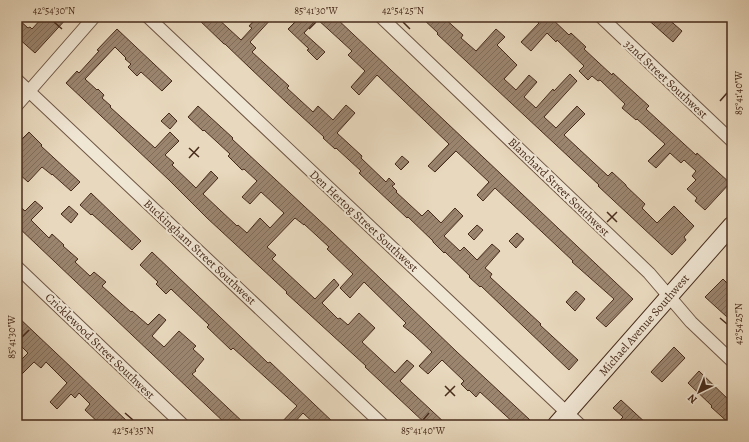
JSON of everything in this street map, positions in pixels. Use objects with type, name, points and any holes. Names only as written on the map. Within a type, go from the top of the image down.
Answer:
[{"type":"street","points":[[17,104],[94,17]]},
{"type":"street","name":"Den Hertog Street Southwest","points":[[148,17],[562,419],[580,425]]},
{"type":"street","name":"Blanchard Street Southwest","points":[[381,17],[649,273],[691,322],[732,361]]},
{"type":"street","name":"32nd Street Southwest","points":[[601,17],[732,141]]},
{"type":"street","name":"Buckingham Street Southwest","points":[[17,80],[383,425]]},
{"type":"street","name":"Michael Avenue Southwest","points":[[562,419],[732,225]]},
{"type":"street","name":"Cricklewood Street Southwest","points":[[17,267],[183,425]]},
{"type":"building","points":[[43,17],[68,17],[35,53],[17,37],[17,18],[28,28],[30,27],[32,29]]},
{"type":"building","points":[[196,17],[216,17],[241,40],[252,28],[249,26],[257,17],[273,17],[250,42],[256,48],[252,52],[289,86],[287,88],[313,112],[318,106],[333,120],[346,105],[355,113],[337,133],[362,156],[361,158],[386,182],[389,178],[395,184],[392,186],[397,191],[396,192],[422,216],[428,210],[441,223],[455,208],[463,216],[444,236],[460,251],[464,247],[477,260],[492,244],[500,251],[485,268],[492,274],[490,277],[578,360],[569,370],[481,286],[480,287],[469,277],[470,276],[445,252],[444,253],[408,217],[407,218],[359,173],[361,171],[323,138],[324,137]]},
{"type":"building","points":[[300,17],[335,17],[633,299],[606,327],[596,318],[614,299],[572,262],[573,261],[495,188],[483,201],[477,195],[489,182],[456,151],[435,172],[428,166],[449,144],[377,75],[359,95],[351,87],[365,71],[348,55],[352,51],[317,19],[304,33],[325,52],[317,60],[307,50],[309,49],[288,29]]},
{"type":"building","points":[[421,17],[443,17],[463,35],[461,38],[476,51],[496,29],[505,37],[497,45],[517,65],[504,79],[516,90],[529,75],[537,82],[524,97],[536,108],[553,89],[554,91],[570,74],[577,81],[544,117],[556,128],[577,106],[585,114],[564,135],[608,176],[612,172],[626,185],[645,204],[642,208],[657,223],[674,206],[694,226],[684,237],[686,240],[672,255],[437,34],[438,33]]},
{"type":"building","points":[[532,17],[550,17],[569,35],[571,33],[586,47],[584,49],[649,106],[646,109],[696,155],[697,153],[730,183],[705,210],[695,201],[697,198],[687,189],[696,180],[692,176],[696,171],[684,160],[681,163],[670,153],[656,168],[648,161],[665,144],[622,108],[625,104],[600,80],[598,81],[592,76],[588,80],[579,71],[584,66],[557,40],[556,42],[547,33],[531,51],[521,42],[539,23]]},
{"type":"building","points":[[645,17],[666,17],[682,31],[673,42]]},
{"type":"building","points":[[117,29],[172,81],[162,91],[141,72],[137,76],[128,67],[131,64],[115,47],[85,79],[104,95],[102,98],[111,106],[110,107],[155,148],[170,132],[179,141],[165,155],[174,163],[172,165],[196,188],[211,171],[218,178],[203,194],[237,226],[238,225],[247,233],[260,218],[270,228],[284,213],[261,192],[250,204],[242,197],[257,181],[244,169],[242,170],[228,156],[230,154],[188,117],[198,106],[530,420],[526,425],[516,425],[480,392],[476,397],[469,390],[468,391],[461,384],[464,381],[442,360],[428,374],[419,366],[432,352],[403,326],[406,323],[364,282],[350,298],[340,288],[353,274],[327,249],[329,247],[304,224],[295,218],[267,247],[276,255],[272,259],[315,299],[334,279],[339,285],[322,303],[338,319],[340,318],[348,325],[359,313],[375,328],[362,342],[395,373],[407,360],[414,366],[400,381],[447,425],[427,425],[66,83],[77,71],[79,73],[99,51],[97,50]]},
{"type":"building","points":[[169,113],[177,121],[170,129],[161,121]]},
{"type":"building","points":[[29,132],[42,145],[41,146],[80,182],[71,191],[42,167],[28,182],[17,172],[17,144]]},
{"type":"building","points":[[402,156],[409,162],[401,170],[395,164]]},
{"type":"building","points":[[91,193],[141,241],[132,250],[80,205]]},
{"type":"building","points":[[35,201],[43,208],[31,220],[49,238],[52,234],[64,245],[63,246],[78,259],[75,262],[90,276],[94,272],[106,282],[102,286],[148,325],[159,314],[166,320],[152,336],[164,347],[179,331],[196,346],[193,349],[204,359],[195,370],[196,371],[192,374],[246,425],[227,425],[17,226],[17,204],[25,211]]},
{"type":"building","points":[[69,206],[78,214],[71,223],[61,214]]},
{"type":"building","points":[[477,225],[483,230],[474,240],[468,234]]},
{"type":"building","points":[[517,233],[524,239],[516,248],[509,241]]},
{"type":"building","points":[[152,252],[268,363],[270,362],[336,425],[316,425],[303,413],[292,425],[279,425],[297,406],[233,348],[231,350],[207,327],[209,325],[171,289],[166,294],[156,284],[158,282],[140,265]]},
{"type":"building","points":[[723,279],[732,288],[732,311],[727,317],[705,297]]},
{"type":"building","points":[[576,291],[585,299],[575,311],[566,302]]},
{"type":"building","points":[[17,316],[131,425],[101,425],[85,410],[90,404],[79,393],[75,398],[71,394],[57,409],[50,402],[67,383],[46,362],[41,368],[34,362],[17,379],[17,364],[28,353],[17,342]]},
{"type":"building","points":[[674,347],[685,358],[662,382],[651,372]]},
{"type":"building","points":[[699,371],[732,403],[732,425],[711,407],[712,406],[688,383]]},
{"type":"building","points":[[621,400],[648,425],[625,425],[620,420],[623,417],[613,408]]}]
